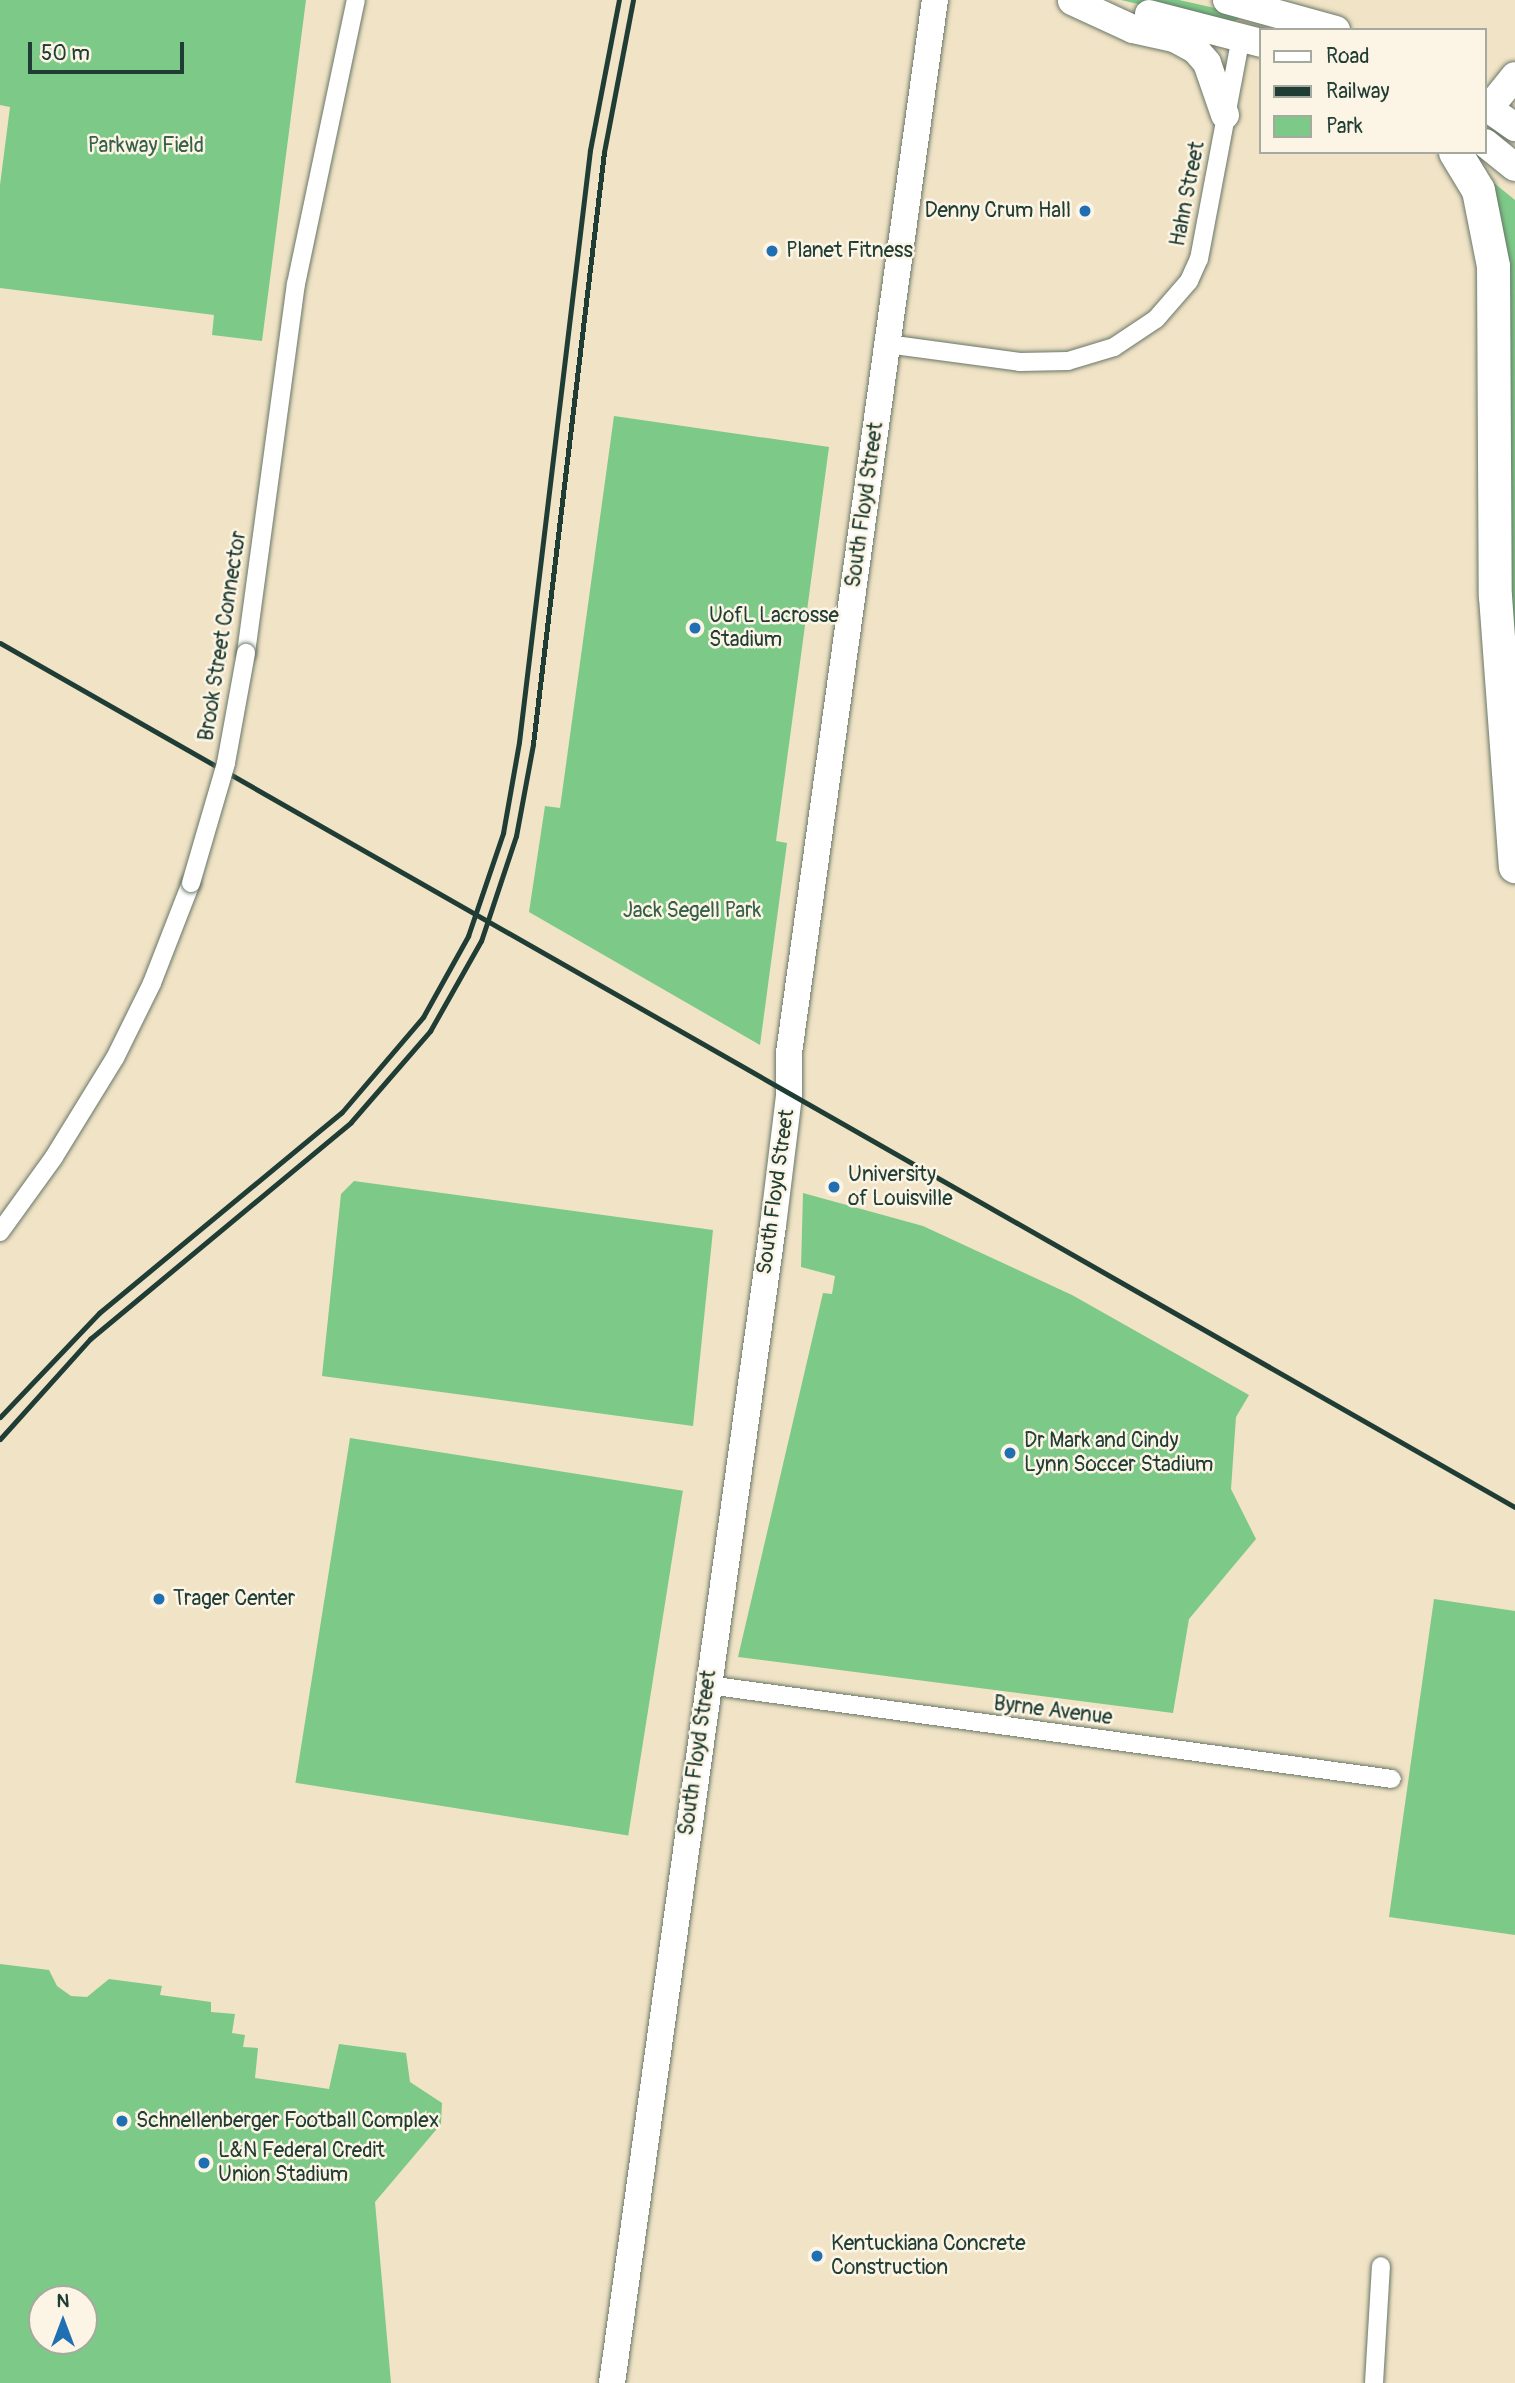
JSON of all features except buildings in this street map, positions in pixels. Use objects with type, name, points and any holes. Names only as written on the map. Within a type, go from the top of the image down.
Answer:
[{"type":"highway","points":[[1456,154],[1478,190],[1493,266],[1495,596],[1515,866]]},
{"type":"main road","points":[[1227,0],[1329,28]]},
{"type":"main road","points":[[1069,1],[1172,18],[1255,37]]},
{"type":"main road","points":[[1069,1],[1195,49],[1207,63],[1225,115]]},
{"type":"main road","points":[[1515,76],[1487,107],[1515,127]]},
{"type":"main road","points":[[1487,146],[1515,167]]},
{"type":"street","name":"Brook Street Connector","points":[[0,1232],[54,1157],[114,1058],[152,984],[191,883],[237,708],[296,284],[356,0]]},
{"type":"street","name":"South Floyd Street","points":[[612,2383],[773,1226],[789,1096],[789,1053],[935,0]]},
{"type":"street","name":"Hahn Street","points":[[887,344],[1044,363],[1092,356],[1136,334],[1174,301],[1199,260],[1211,215],[1225,115],[1255,37]]},
{"type":"street","name":"Byrne Avenue","points":[[708,1685],[1392,1779]]},
{"type":"street","points":[[1374,2383],[1381,2266]]},
{"type":"green space","name":"Parkway Field","points":[[0,0],[306,0],[262,341],[212,335],[214,315],[0,288],[0,185],[10,107],[0,105]]},
{"type":"green space","points":[[1121,0],[1179,0],[1246,15],[1227,25]]},
{"type":"green space","points":[[1489,179],[1515,200],[1515,786]]},
{"type":"green space","name":"UofL Lacrosse Stadium","points":[[614,416],[829,447],[776,841],[787,843],[760,1045],[529,912],[545,806],[560,808]]},
{"type":"green space","points":[[354,1181],[713,1230],[693,1426],[322,1376],[341,1194]]},
{"type":"green space","name":"Dr Mark and Cindy Lynn Soccer Stadium","points":[[803,1193],[923,1226],[1072,1295],[1249,1395],[1236,1417],[1231,1489],[1256,1539],[1189,1619],[1173,1713],[738,1657],[823,1293],[832,1294],[835,1276],[801,1267]]},
{"type":"green space","points":[[350,1438],[683,1491],[628,1835],[295,1783]]},
{"type":"green space","points":[[1434,1599],[1515,1611],[1515,1935],[1389,1917]]},
{"type":"green space","name":"L&N Federal Credit Union Stadium","points":[[0,1964],[49,1970],[57,1986],[71,1996],[87,1997],[109,1979],[162,1986],[160,1995],[211,2002],[211,2012],[235,2014],[232,2033],[245,2035],[243,2047],[258,2048],[255,2078],[329,2089],[339,2044],[406,2053],[410,2082],[442,2103],[441,2124],[375,2202],[391,2383],[0,2383]]},
{"type":"railway","points":[[0,1417],[99,1313],[342,1112],[423,1017],[468,936],[503,833],[519,742],[590,150],[619,0]]},
{"type":"railway","points":[[0,1439],[90,1339],[351,1122],[430,1031],[481,941],[516,836],[533,744],[604,152],[633,0]]},
{"type":"railway","points":[[0,643],[1515,1507]]},
{"type":"place","name":"Denny Crum Hall","points":[[1085,211]]},
{"type":"place","name":"Planet Fitness","points":[[772,251]]},
{"type":"place","name":"UofL Lacrosse Stadium","points":[[695,628]]},
{"type":"place","name":"University of Louisville","points":[[834,1187]]},
{"type":"place","name":"Dr Mark and Cindy Lynn Soccer Stadium","points":[[1010,1453]]},
{"type":"place","name":"Trager Center","points":[[159,1599]]},
{"type":"place","name":"Schnellenberger Football Complex","points":[[122,2121]]},
{"type":"place","name":"L&N Federal Credit Union Stadium","points":[[204,2163]]},
{"type":"place","name":"Kentuckiana Concrete Construction","points":[[817,2256]]},
{"type":"park label","name":"Jack Segell Park","points":[[692,911]]}]
